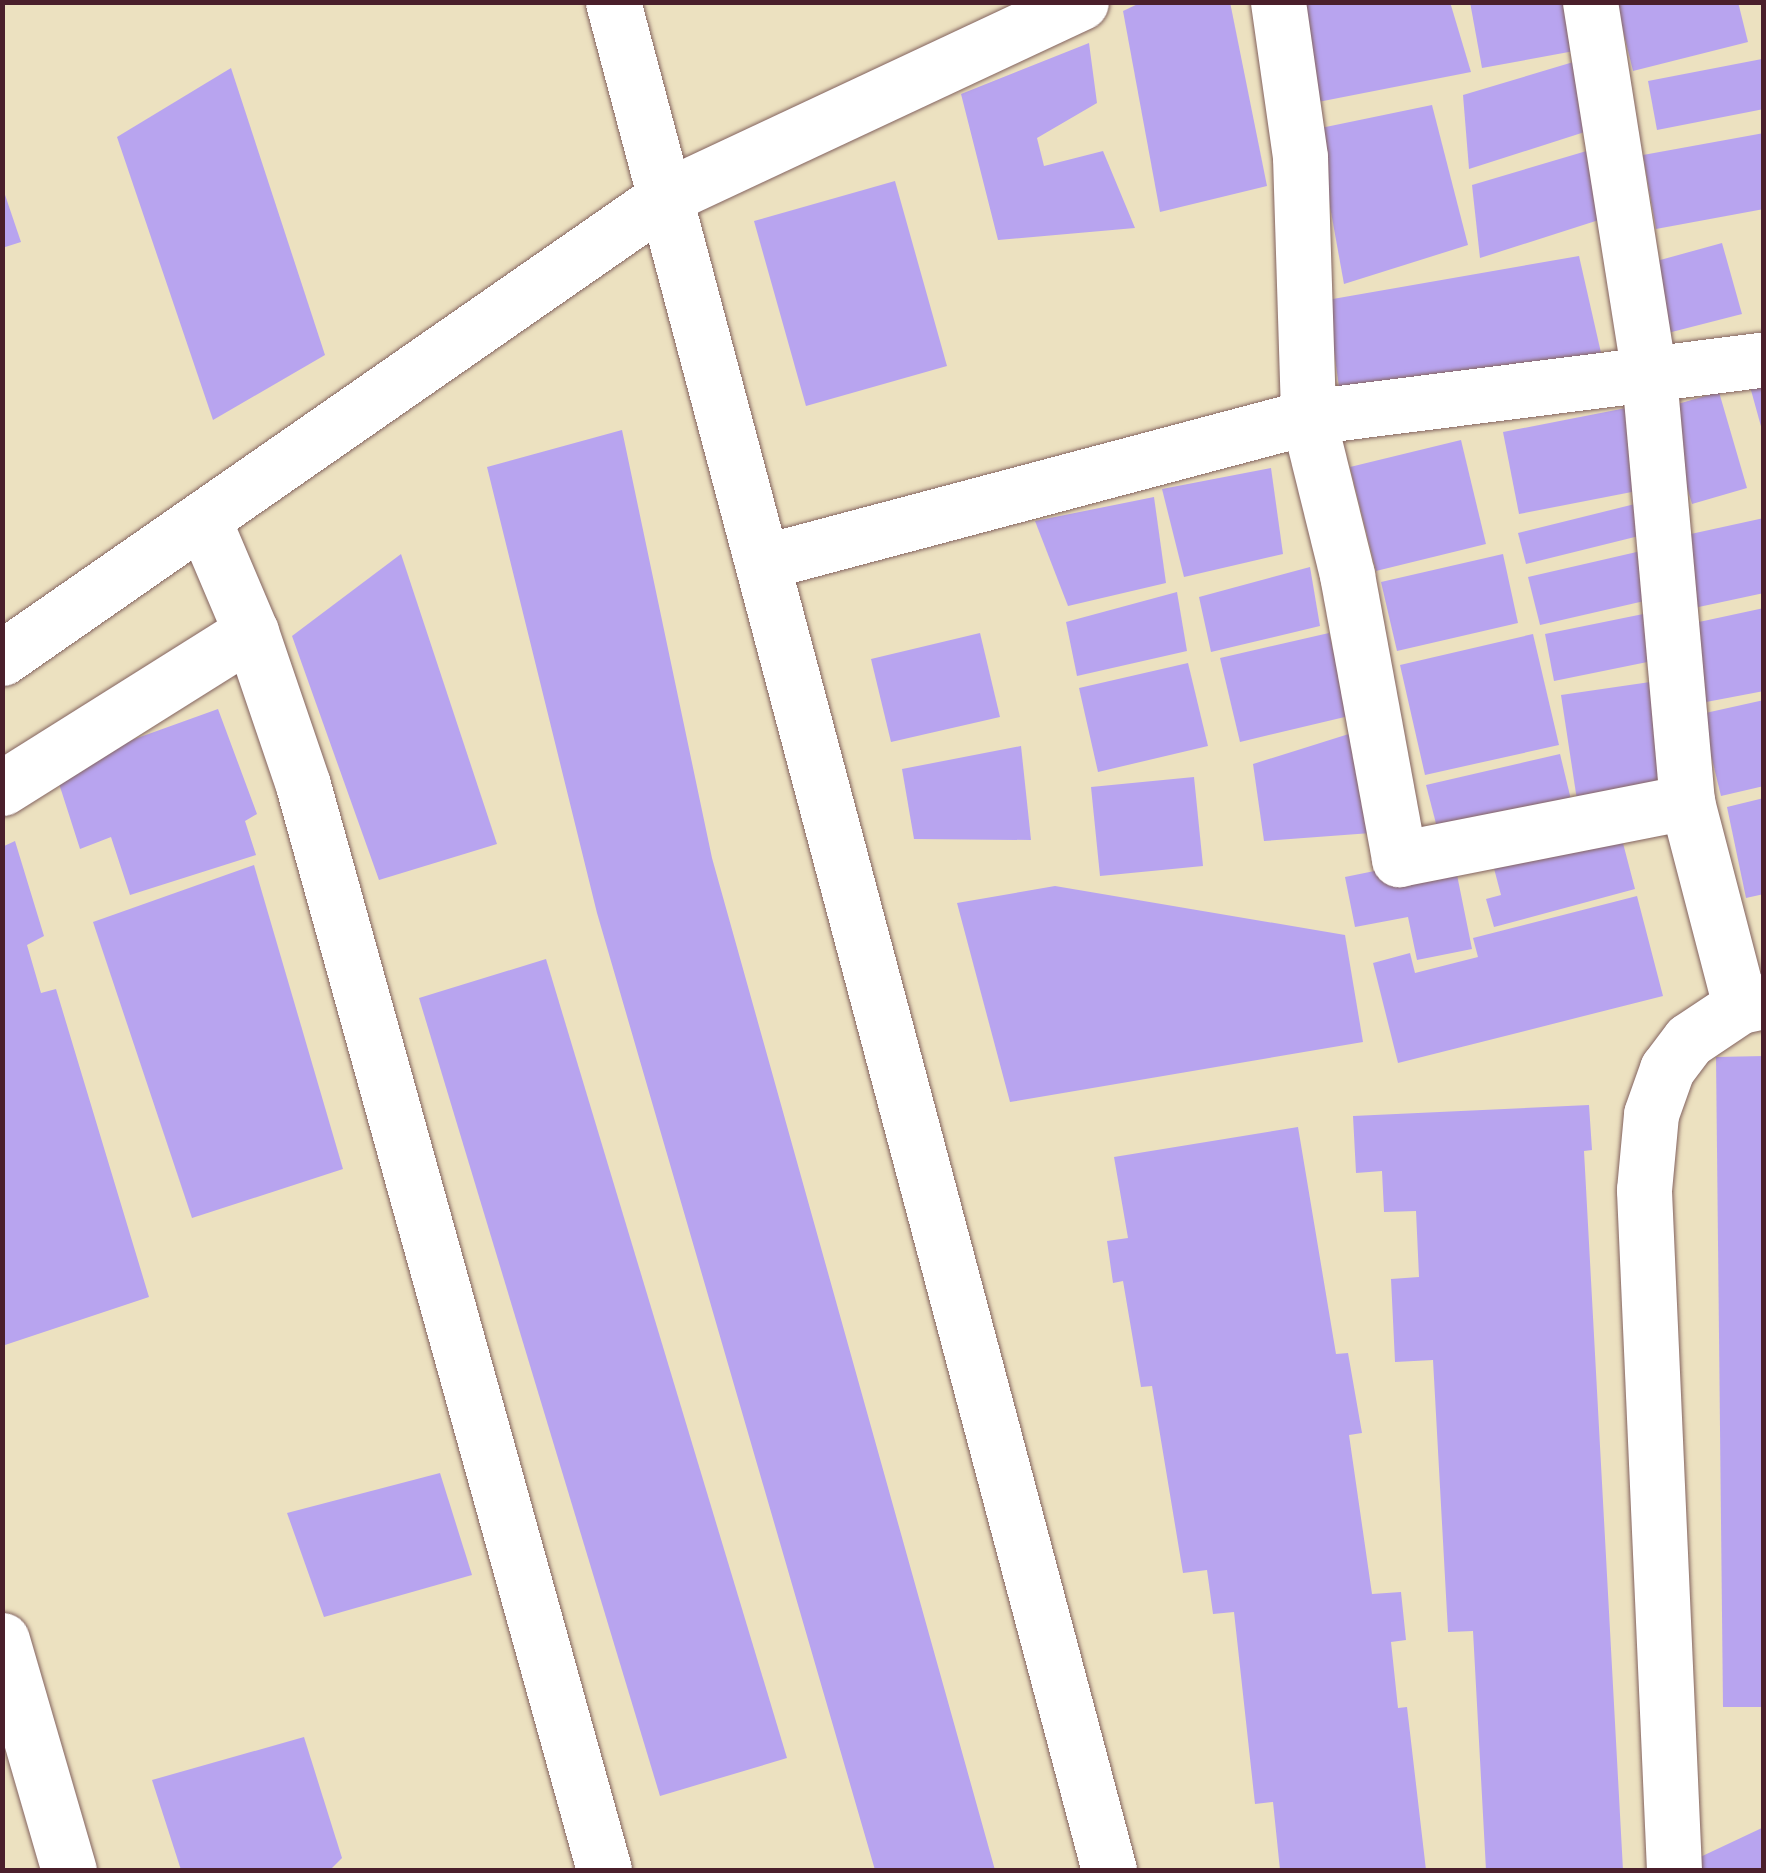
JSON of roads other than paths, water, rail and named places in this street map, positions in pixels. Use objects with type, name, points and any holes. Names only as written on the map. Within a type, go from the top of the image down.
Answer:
[{"type":"street","points":[[612,2],[667,196],[1109,1870]]},
{"type":"street","points":[[2,658],[667,196],[1081,2]]},
{"type":"street","points":[[1278,2],[1300,157],[1308,417],[1347,575],[1400,859],[1688,802]]},
{"type":"street","points":[[1590,2],[1649,376],[1688,802],[1752,1004],[1689,1040],[1667,1068],[1650,1114],[1644,1190],[1674,1870]]},
{"type":"street","points":[[763,562],[1308,417],[1764,359]]},
{"type":"street","points":[[203,520],[250,632],[308,804],[604,1870]]},
{"type":"street","points":[[2,788],[250,632]]},
{"type":"street","points":[[2,1640],[69,1870]]}]
